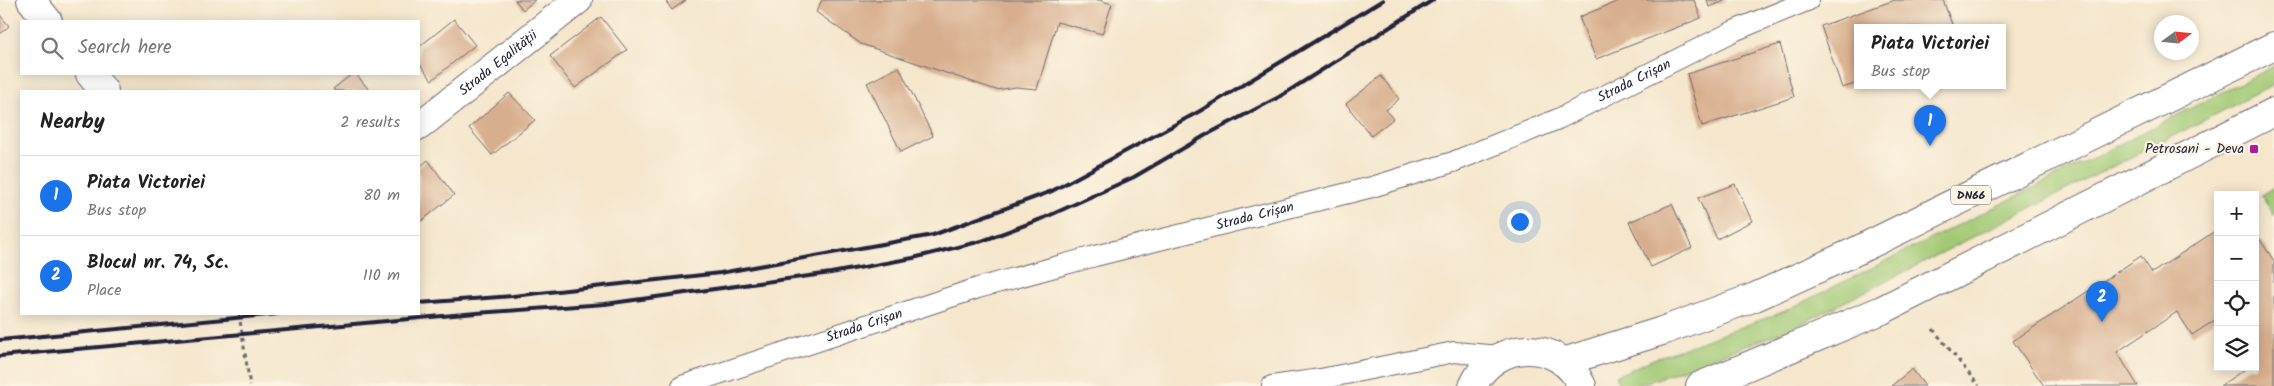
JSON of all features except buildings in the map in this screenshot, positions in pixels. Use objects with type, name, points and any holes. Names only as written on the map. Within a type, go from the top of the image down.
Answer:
[{"type":"main road","points":[[31,0],[47,20]]},
{"type":"main road","name":"Strada Egalității","points":[[420,125],[578,0]]},
{"type":"main road","name":"DN66","points":[[1563,362],[1662,331],[1755,297],[1852,253],[2274,46]]},
{"type":"main road","points":[[91,75],[103,90]]},
{"type":"main road","points":[[1700,386],[1882,310],[2274,112]]},
{"type":"main road","points":[[1473,386],[1477,376],[1487,365],[1500,356],[1512,352],[1532,350],[1552,355],[1563,362],[1577,376],[1582,386]]},
{"type":"lane","name":"Strada Crișan","points":[[682,386],[978,288],[1095,256],[1372,187],[1453,162],[1558,119],[1736,30],[1809,0]]},
{"type":"lane","points":[[1272,386],[1321,379],[1454,352],[1500,356]]},
{"type":"path","points":[[239,315],[250,386]]},
{"type":"path","points":[[1933,329],[1979,386]]},
{"type":"green space","points":[[2274,66],[2274,85],[1793,328],[1657,379],[1634,386],[1619,386],[1616,376],[1651,360],[1785,311]]},
{"type":"green space","points":[[2274,187],[2274,216],[2261,195]]},
{"type":"railway","points":[[420,303],[513,296],[720,273],[933,235],[1052,191],[1200,111],[1383,0]]},
{"type":"railway","points":[[0,356],[476,313],[605,304],[831,273],[913,258],[982,241],[1044,218],[1134,177],[1206,135],[1279,97],[1433,0]]},
{"type":"railway","points":[[0,340],[266,315]]},
{"type":"place","name":"Piata Victoriei","points":[[1930,146]]},
{"type":"place","name":"Petrosani - Deva","points":[[2254,149]]},
{"type":"place","name":"Blocul nr. 74, Sc.","points":[[2102,322]]}]
